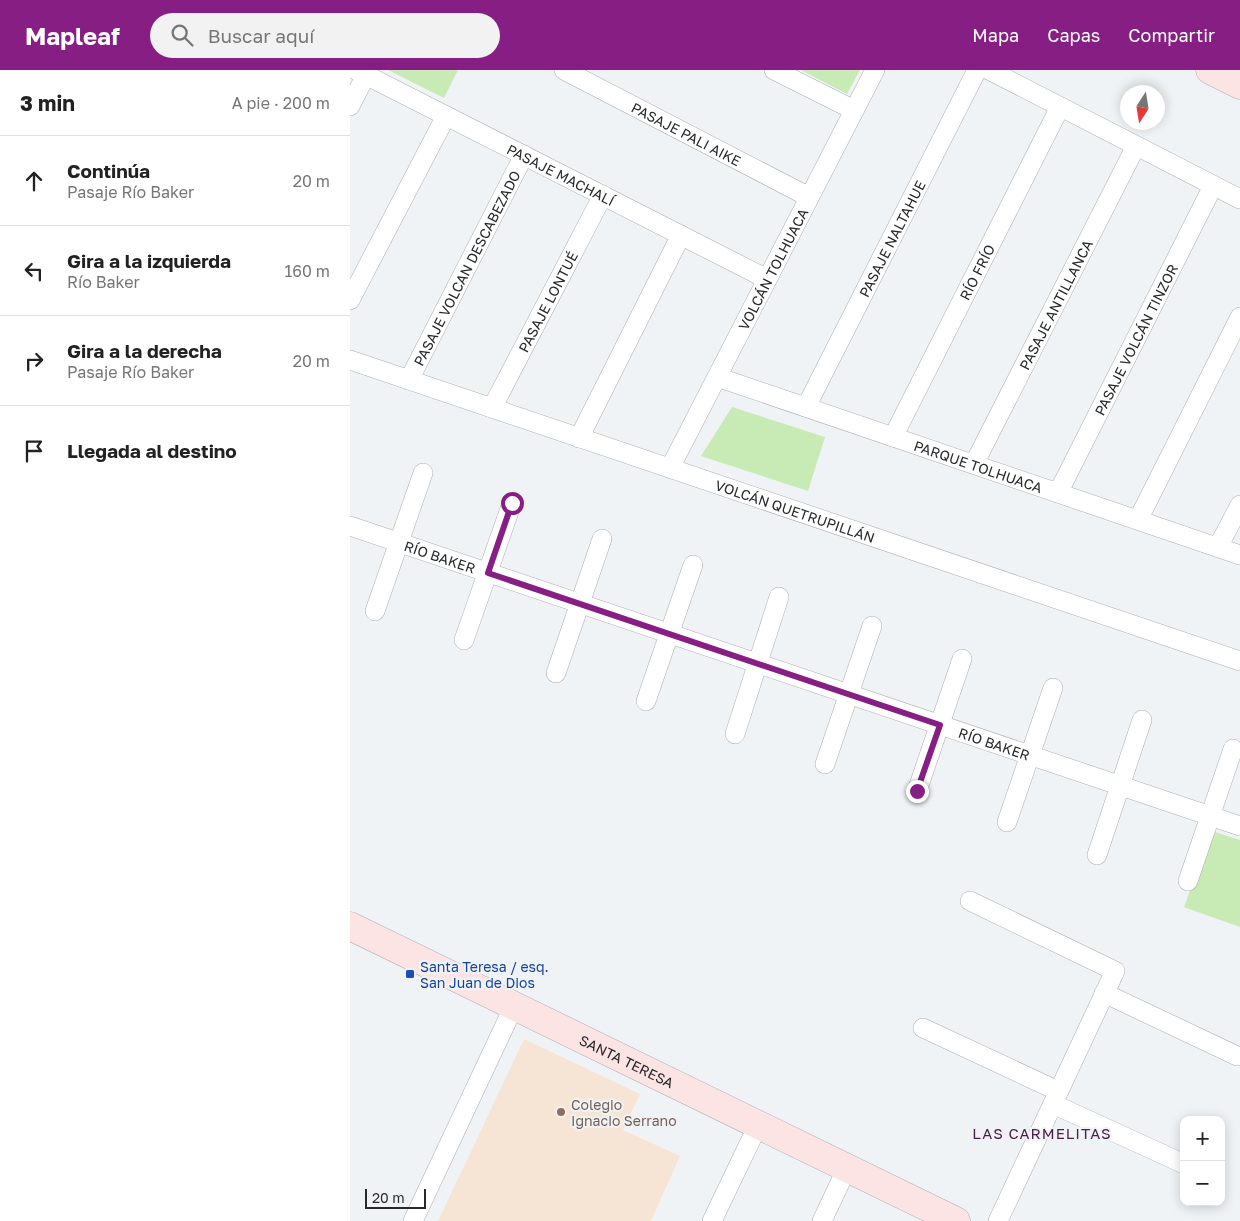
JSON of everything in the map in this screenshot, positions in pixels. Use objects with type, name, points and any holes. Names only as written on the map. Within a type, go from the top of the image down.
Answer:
[{"type":"street","name":"PASAJE PALI AIKE","points":[[564,70],[810,197]]},
{"type":"street","points":[[774,70],[854,110]]},
{"type":"street","name":"VOLCÁN TOLHUACA","points":[[670,468],[875,70]]},
{"type":"street","name":"PASAJE NALTAHUE","points":[[806,407],[977,70]]},
{"type":"street","points":[[989,70],[1240,199]]},
{"type":"street","points":[[1210,70],[1240,85]]},
{"type":"street","points":[[350,106],[361,72]]},
{"type":"street","name":"PASAJE MACHALÍ","points":[[361,72],[767,279]]},
{"type":"street","name":"RÍO FRÍO","points":[[893,437],[1060,107]]},
{"type":"street","points":[[350,300],[446,116]]},
{"type":"street","name":"PASAJE ANTILLANCA","points":[[974,464],[1136,146]]},
{"type":"street","name":"PASAJE VOLCAN DESCABEZADO","points":[[409,380],[524,156]]},
{"type":"street","name":"PASAJE VOLCÁN TINZOR","points":[[1058,493],[1213,186]]},
{"type":"street","name":"PASAJE LONTUÉ","points":[[492,408],[603,195]]},
{"type":"street","points":[[580,438],[681,235]]},
{"type":"street","points":[[1138,520],[1240,318]]},
{"type":"street","name":"VOLCÁN QUETRUPILLÁN","points":[[350,360],[1240,661]]},
{"type":"street","name":"PARQUE TOLHUACA","points":[[717,377],[1240,554]]},
{"type":"street","points":[[375,611],[423,473]]},
{"type":"street","points":[[464,640],[512,503]]},
{"type":"street","points":[[1218,547],[1240,505]]},
{"type":"street","name":"RÍO BAKER","points":[[350,526],[1240,826]]},
{"type":"street","points":[[556,673],[602,539]]},
{"type":"street","points":[[646,701],[693,565]]},
{"type":"street","points":[[734,734],[779,597]]},
{"type":"street","points":[[825,764],[872,626]]},
{"type":"street","points":[[917,791],[962,659]]},
{"type":"street","points":[[1007,822],[1053,688]]},
{"type":"street","points":[[1097,855],[1142,720]]},
{"type":"street","points":[[1188,881],[1234,749]]},
{"type":"street","points":[[970,901],[1115,971],[998,1221]]},
{"type":"street","name":"SANTA TERESA","points":[[350,926],[846,1168],[939,1217]]},
{"type":"street","points":[[1104,994],[1237,1056]]},
{"type":"street","points":[[413,1221],[514,1006]]},
{"type":"street","points":[[923,1028],[1180,1162]]},
{"type":"street","points":[[712,1221],[758,1125]]},
{"type":"street","points":[[822,1221],[846,1168]]},
{"type":"shaded area","name":"Colegio Ignacio Serrano","points":[[524,1039],[640,1094],[623,1130],[680,1156],[651,1221],[438,1221]]},
{"type":"green space","points":[[388,70],[458,70],[444,98]]},
{"type":"green space","points":[[801,70],[860,70],[847,94]]},
{"type":"green space","points":[[732,407],[825,437],[808,491],[701,456]]},
{"type":"green space","points":[[1212,831],[1240,840],[1240,927],[1184,907]]},
{"type":"place","name":"Santa Teresa / esq. San Juan de Dios","points":[[410,974]]},
{"type":"place","name":"Colegio Ignacio Serrano","points":[[561,1112]]},
{"type":"district","name":"LAS CARMELITAS","points":[[1042,1133]]},
{"type":"route","points":[[512,503],[488,573],[940,725],[917,791]]}]
